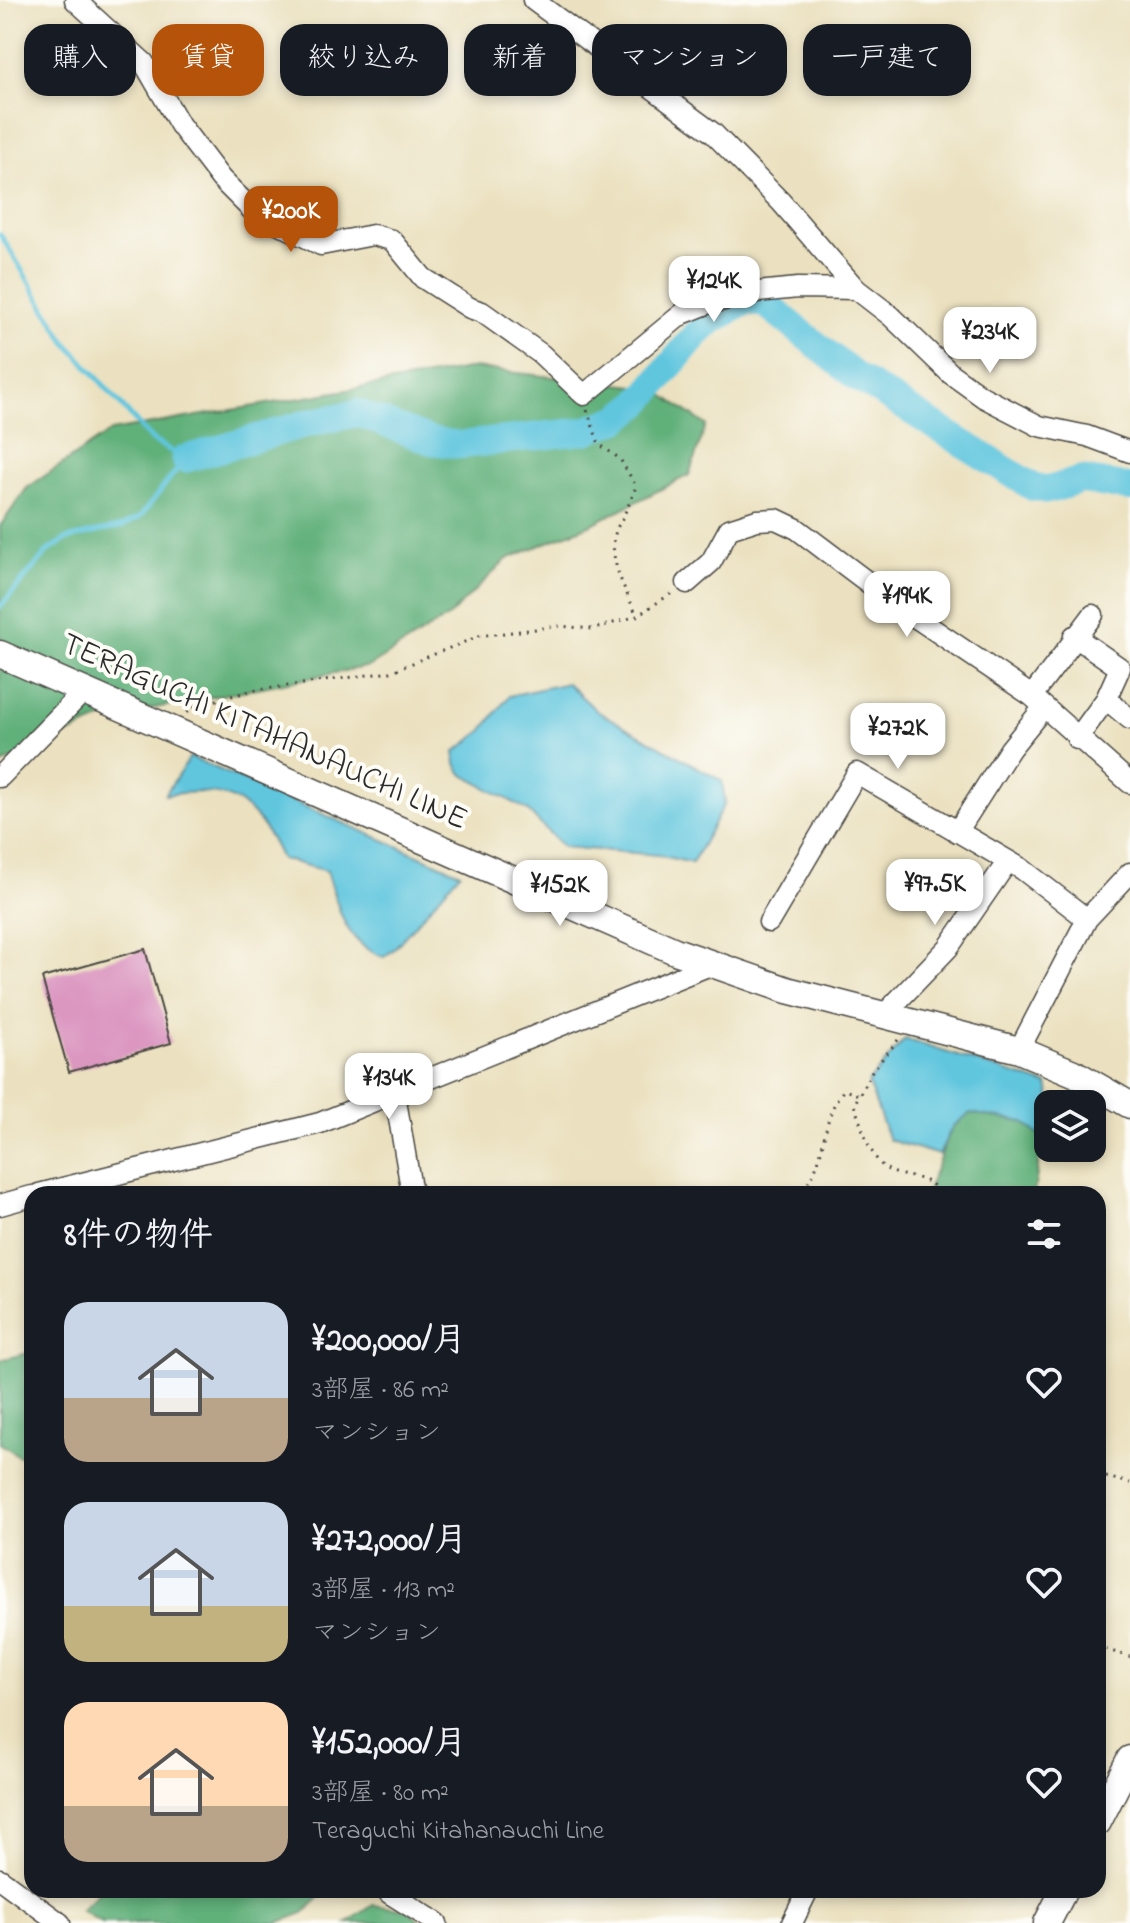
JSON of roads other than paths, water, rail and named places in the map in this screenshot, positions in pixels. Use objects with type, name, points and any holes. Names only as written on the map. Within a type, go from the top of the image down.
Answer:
[{"type":"main road","name":"TERAGUCHI KITAHANAUCHI LINE","points":[[0,654],[710,965],[787,990],[915,1020],[1019,1050],[1076,1074],[1130,1105]]},
{"type":"main road","points":[[1106,1806],[1130,1759]]},
{"type":"main road","points":[[1047,1923],[1060,1898]]},
{"type":"street","points":[[75,0],[144,63],[180,125],[221,179],[252,210],[321,245],[373,235],[392,240],[423,278],[494,320],[541,354],[584,395],[682,314],[707,304],[757,292],[798,288],[856,289]]},
{"type":"street","points":[[533,0],[713,133],[781,202],[856,289],[891,316],[951,374],[983,397],[1039,426],[1087,436],[1130,452]]},
{"type":"street","points":[[687,583],[711,562],[729,529],[757,520],[776,519],[797,529],[906,611],[1038,701],[1077,739],[1130,783]]},
{"type":"street","points":[[957,832],[1010,749],[1074,636],[1093,615]]},
{"type":"street","points":[[1074,636],[1120,668],[1106,699],[1077,739]]},
{"type":"street","points":[[0,777],[84,691]]},
{"type":"street","points":[[1106,699],[1130,719]]},
{"type":"street","points":[[769,922],[857,773],[1008,861],[1087,919]]},
{"type":"street","points":[[886,1013],[948,948],[1008,861]]},
{"type":"street","points":[[1019,1050],[1087,919],[1130,873]]},
{"type":"street","points":[[71,1186],[320,1123],[710,965]]},
{"type":"street","points":[[395,1095],[411,1186]]},
{"type":"street","points":[[0,1205],[24,1198]]},
{"type":"street","points":[[0,1879],[24,1897]]},
{"type":"street","points":[[26,1898],[60,1923]]},
{"type":"street","points":[[397,1898],[437,1923]]},
{"type":"street","points":[[792,1923],[804,1898]]},
{"type":"water","points":[[567,683],[597,711],[722,781],[725,803],[692,863],[658,855],[563,847],[527,810],[462,774],[456,764],[455,752],[482,731],[509,696]]},
{"type":"water","points":[[190,757],[460,873],[384,957],[360,943],[351,933],[339,910],[327,871],[281,859],[261,823],[238,802],[207,793],[165,795]]},
{"type":"water","points":[[905,1039],[1048,1085],[1049,1090],[1034,1090],[1034,1131],[1024,1122],[970,1113],[952,1127],[939,1155],[889,1140],[868,1083]]},
{"type":"waterway","points":[[0,234],[65,341],[152,440],[185,459],[140,517],[123,526],[67,539],[49,550],[0,607]]},
{"type":"waterway","points":[[185,459],[308,423],[358,413],[431,441],[461,445],[585,431],[618,419],[639,403],[695,336],[710,322],[746,301],[766,304],[855,376],[1033,487],[1048,490],[1082,480],[1130,488]]}]
